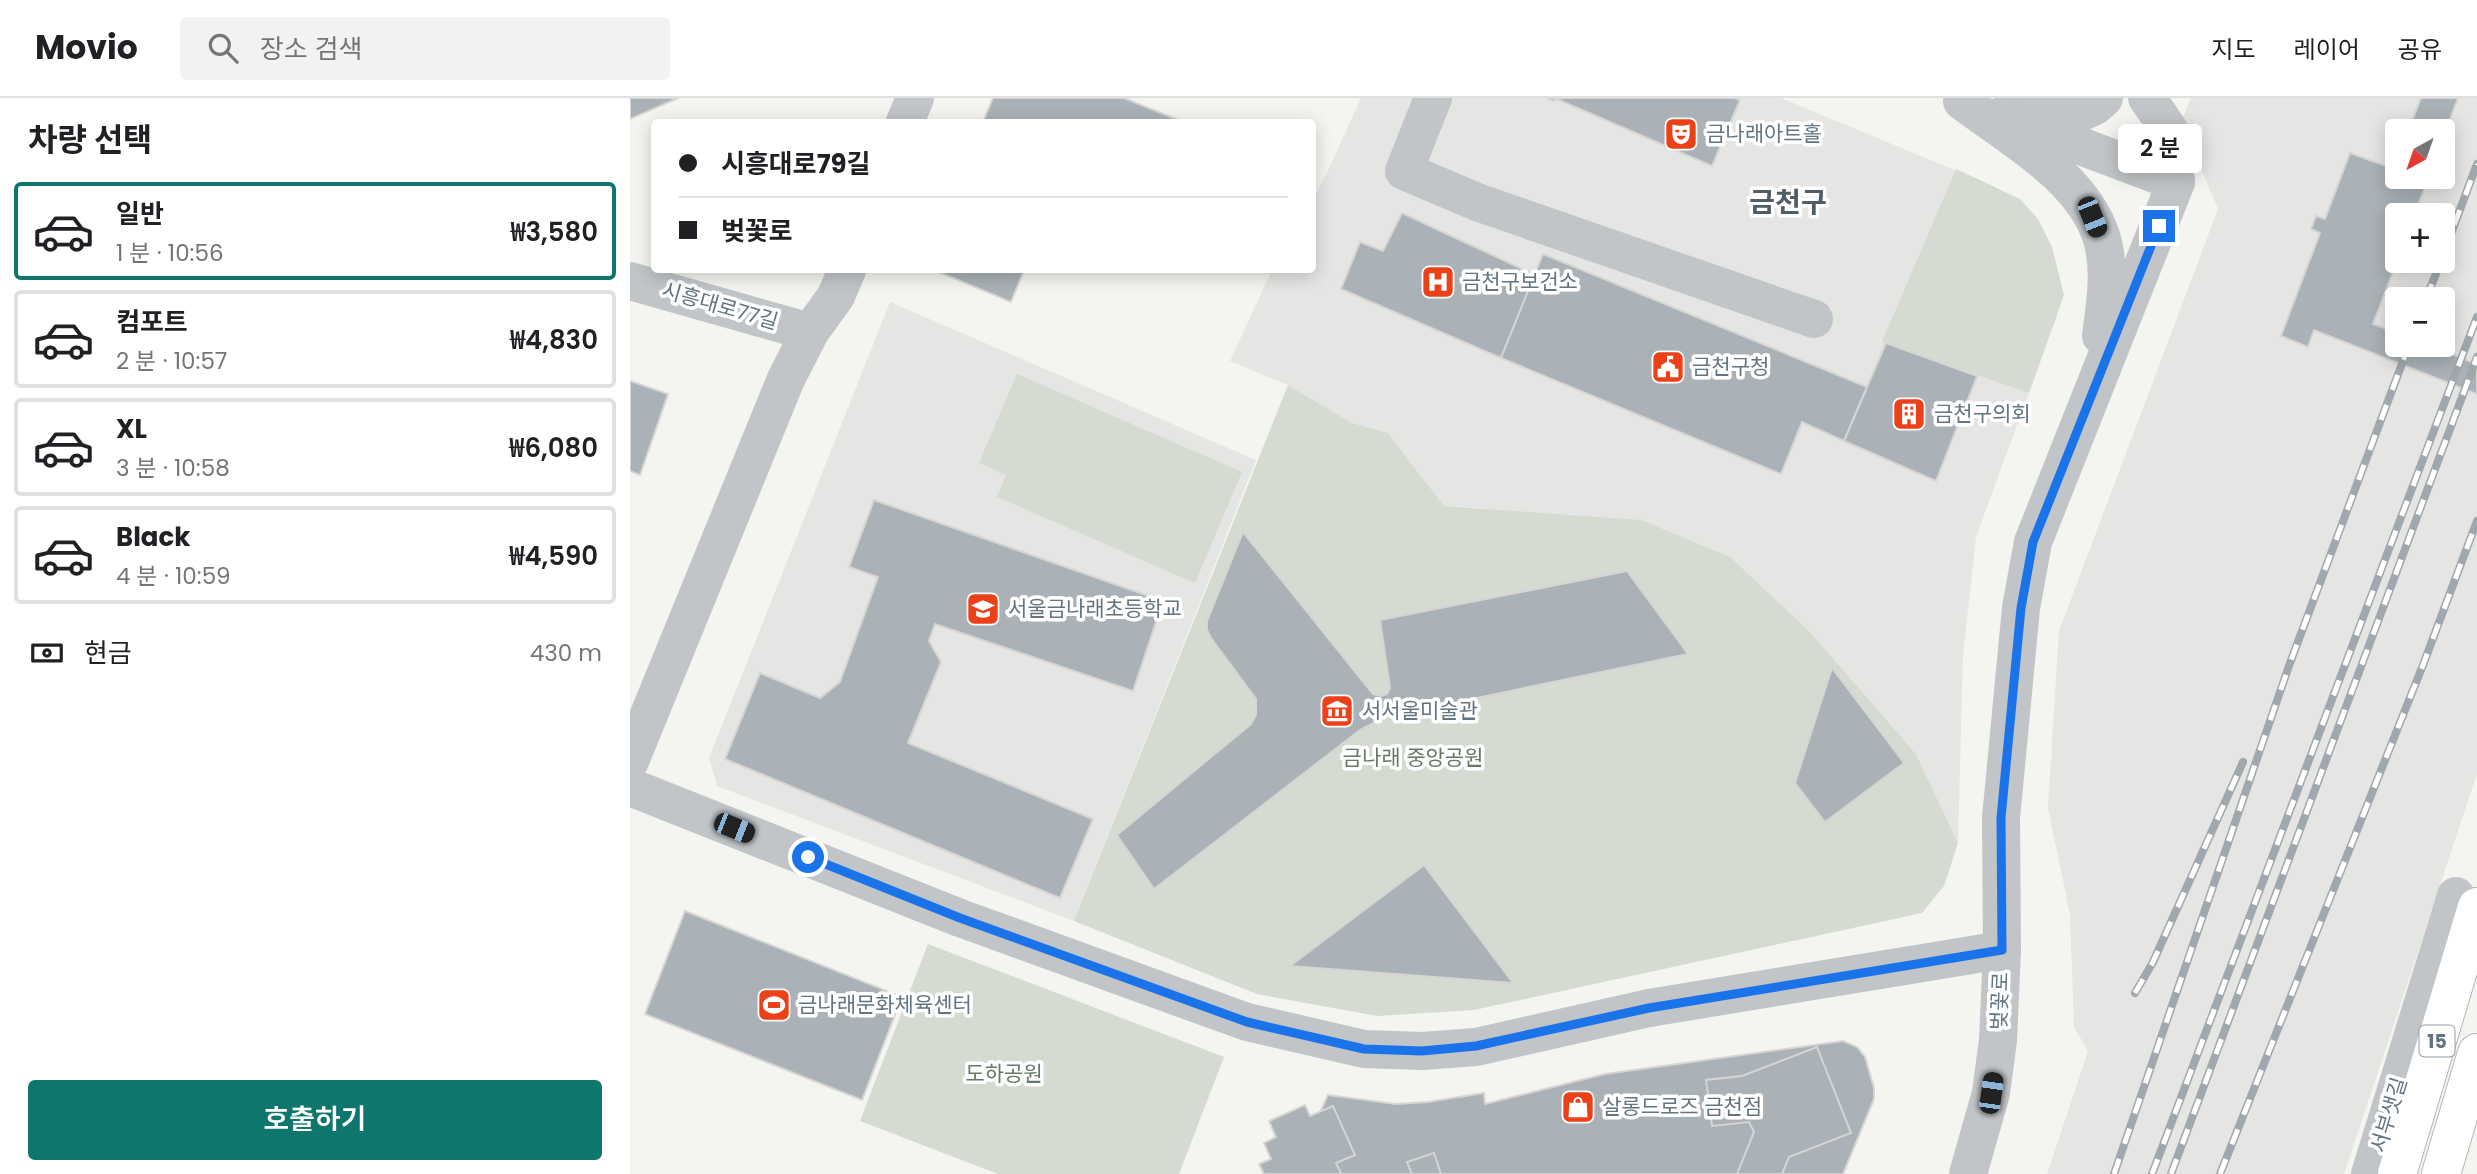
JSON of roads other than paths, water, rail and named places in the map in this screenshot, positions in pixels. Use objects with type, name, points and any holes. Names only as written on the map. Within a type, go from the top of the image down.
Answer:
[{"type":"highway","name":"15","points":[[2397,1174],[2467,902]]},
{"type":"highway","name":"15","points":[[2441,1174],[2477,1053]]},
{"type":"street","points":[[906,119],[915,98]]},
{"type":"street","points":[[1433,98],[1404,171],[1477,202],[1814,320]]},
{"type":"street","points":[[1958,100],[2080,113],[2104,98]]},
{"type":"street","points":[[1958,100],[2176,182],[2169,131],[2147,98]]},
{"type":"street","points":[[1958,100],[2063,178],[2092,217],[2102,240],[2107,294],[2094,390]]},
{"type":"street","name":"벚꽃로","points":[[1968,1174],[1991,1093],[1998,1040],[2002,950],[2001,818],[2024,584],[2033,542],[2176,182]]},
{"type":"street","points":[[630,761],[786,379],[810,332],[836,296],[846,273]]},
{"type":"street","name":"시흥대로77길","points":[[630,281],[810,332]]},
{"type":"street","points":[[630,787],[960,918],[1247,1022],[1364,1049],[1422,1051],[1476,1046],[1649,1008],[2002,950]]},
{"type":"street","name":"서부샛길","points":[[2370,1174],[2467,902]]},
{"type":"railway","points":[[2455,223],[2477,164]]},
{"type":"railway","points":[[2431,287],[2436,273]]},
{"type":"railway","points":[[2152,1174],[2477,317]]},
{"type":"railway","points":[[2114,1174],[2290,663],[2405,357]]},
{"type":"railway","points":[[2171,1174],[2477,357]]},
{"type":"railway","points":[[2220,1174],[2423,665],[2477,521]]},
{"type":"railway","points":[[2135,993],[2153,962],[2243,762]]},
{"type":"place","name":"금나래아트홀","points":[[1681,134]]},
{"type":"place","name":"금천구보건소","points":[[1438,282]]},
{"type":"place","name":"금천구청","points":[[1668,367]]},
{"type":"place","name":"금천구의회","points":[[1909,414]]},
{"type":"place","name":"서울금나래초등학교","points":[[983,609]]},
{"type":"place","name":"서서울미술관","points":[[1337,711]]},
{"type":"place","name":"금나래문화체육센터","points":[[774,1005]]},
{"type":"place","name":"살롱드로즈 금천점","points":[[1578,1107]]},
{"type":"district","name":"금천구","points":[[1788,202]]},
{"type":"park label","name":"금나래 중앙공원","points":[[1413,758]]},
{"type":"park label","name":"도하공원","points":[[1004,1074]]}]
